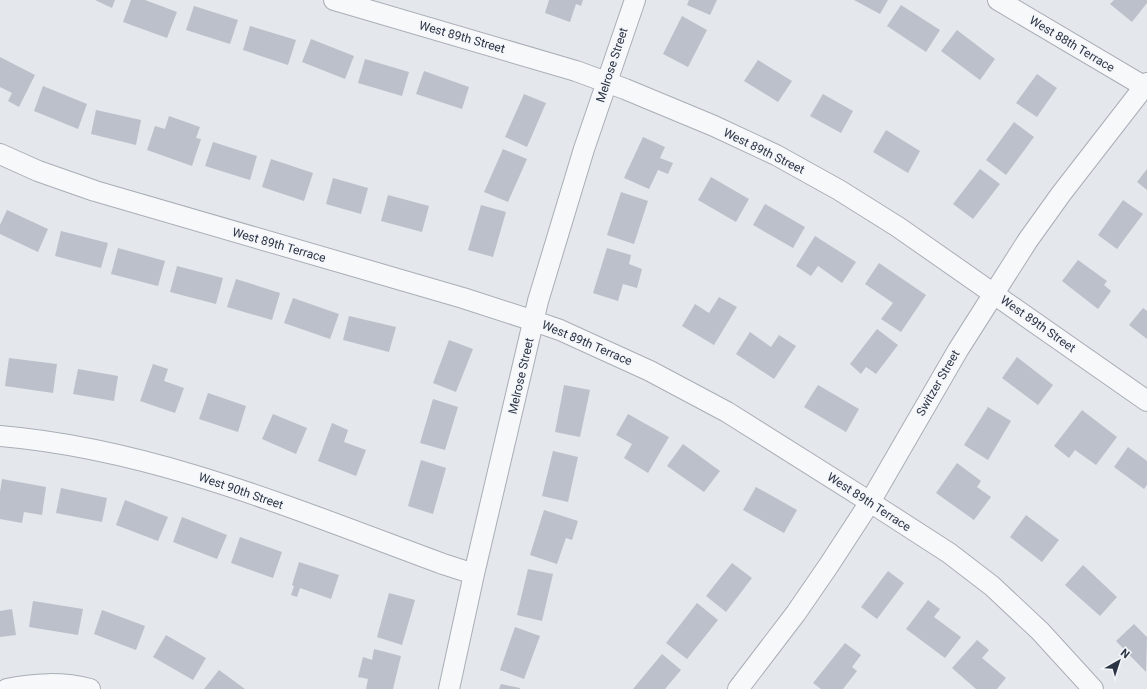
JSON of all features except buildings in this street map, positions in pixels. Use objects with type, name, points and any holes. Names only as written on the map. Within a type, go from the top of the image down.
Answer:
[{"type":"street","name":"West 89th Street","points":[[334,0],[576,71],[714,126],[776,155],[892,223],[1147,401]]},
{"type":"street","name":"Melrose Street","points":[[449,689],[474,574],[538,301],[584,149],[635,0]]},
{"type":"street","name":"West 88th Terrace","points":[[998,0],[1146,86]]},
{"type":"street","name":"Switzer Street","points":[[738,689],[796,613],[870,502],[958,350],[1028,240],[1061,194],[1146,86]]},
{"type":"street","name":"West 89th Terrace","points":[[0,154],[38,171],[95,191],[534,320],[560,330],[650,371],[713,405],[870,502],[949,553],[992,586],[1040,631],[1093,689]]},
{"type":"street","name":"West 90th Street","points":[[0,436],[20,437],[92,448],[185,472],[474,574]]},
{"type":"street","points":[[8,689],[21,686],[61,684],[90,689]]}]
